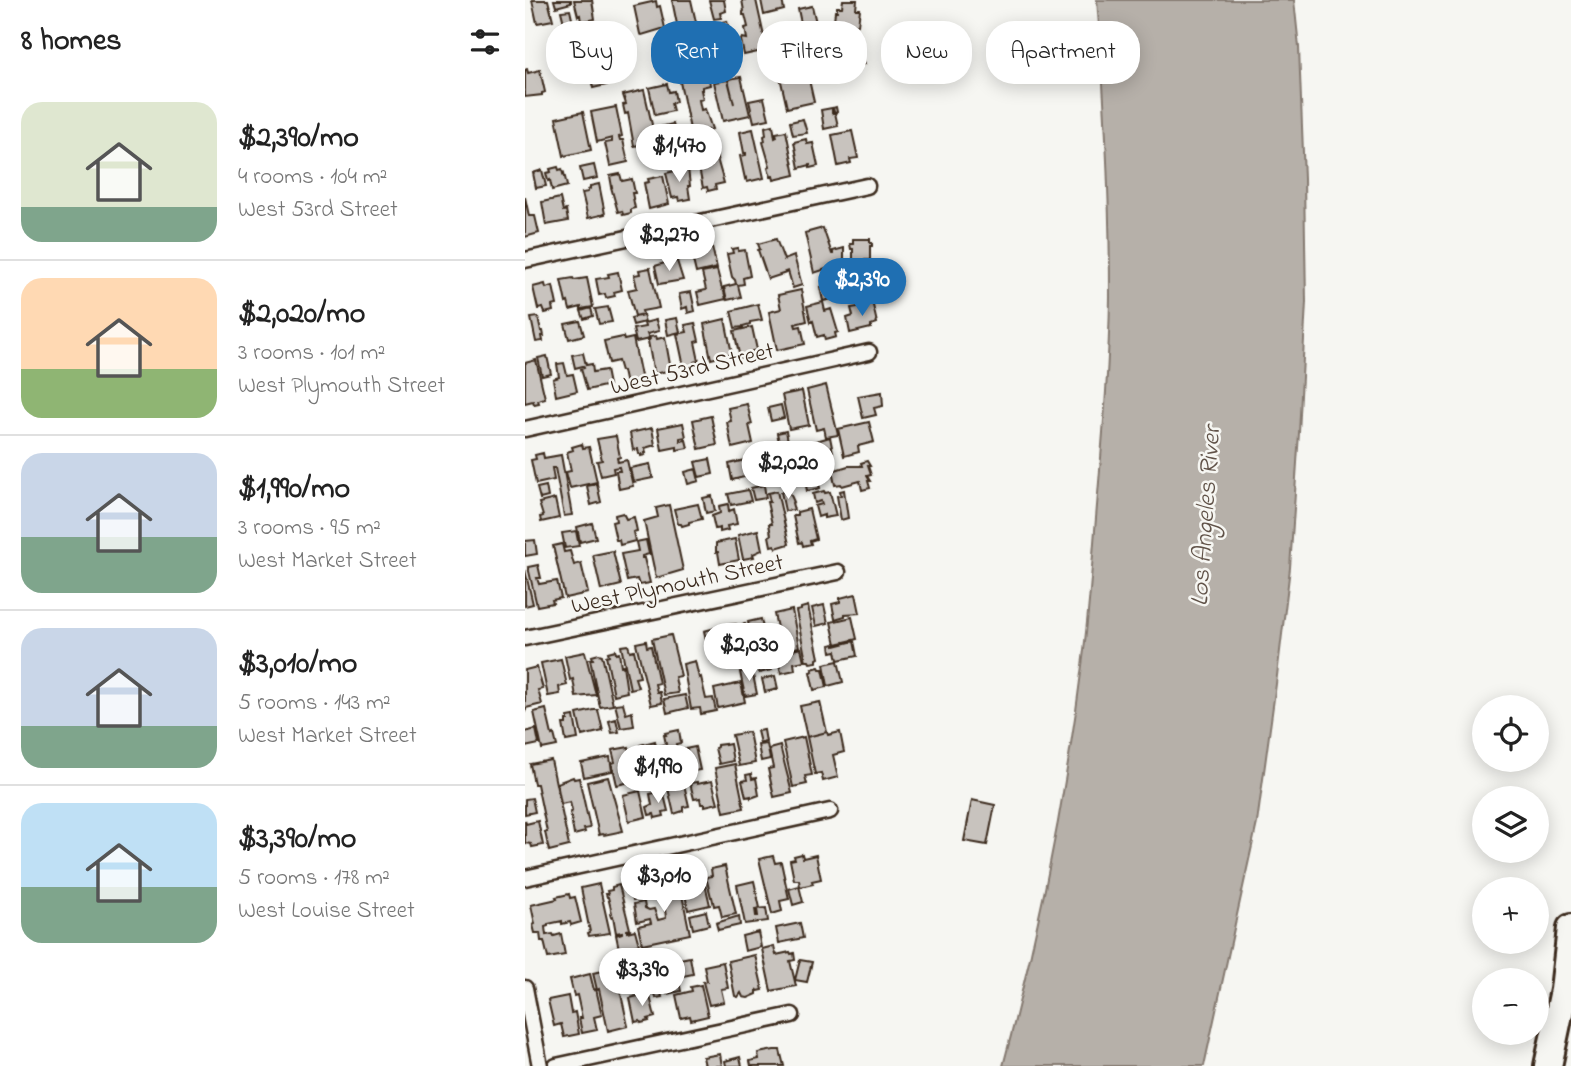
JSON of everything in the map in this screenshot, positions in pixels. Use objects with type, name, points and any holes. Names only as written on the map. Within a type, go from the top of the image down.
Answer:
[{"type":"highway","points":[[1548,1066],[1563,990],[1571,928]]},
{"type":"street","points":[[525,260],[867,186]]},
{"type":"street","name":"West 53rd Street","points":[[525,429],[869,352]]},
{"type":"street","name":"West Plymouth Street","points":[[525,638],[838,572]]},
{"type":"street","points":[[525,878],[830,811]]},
{"type":"street","points":[[525,988],[540,1066]]},
{"type":"street","points":[[556,1066],[792,1015]]},
{"type":"water","name":"Los Angeles River","points":[[1097,0],[1294,0],[1299,47],[1306,302],[1290,568],[1257,823],[1204,1066],[1003,1066],[1040,914],[1060,812],[1085,641],[1105,408],[1110,297],[1107,148],[1103,84],[1140,84],[1140,21],[1098,21]]},
{"type":"building","points":[[532,0],[548,0],[553,20],[537,23]]},
{"type":"building","points":[[554,0],[571,0],[571,3],[556,7]]},
{"type":"building","points":[[574,0],[592,0],[595,19],[581,21],[580,15],[578,16]]},
{"type":"building","points":[[672,0],[691,0],[696,21],[676,21]]},
{"type":"building","points":[[709,0],[724,0],[726,11],[720,13],[721,18],[714,19]]},
{"type":"building","points":[[742,0],[756,0],[761,21],[757,21],[757,52],[744,55],[743,38],[747,39],[745,28],[748,27]]},
{"type":"building","points":[[761,0],[782,0],[784,10],[764,15]]},
{"type":"building","points":[[843,0],[857,0],[856,9],[860,9],[858,21],[834,21],[837,7],[842,7]]},
{"type":"building","points":[[656,1],[663,21],[651,21],[651,32],[640,34],[634,6]]},
{"type":"building","points":[[812,6],[816,21],[800,21],[798,9]]},
{"type":"building","points":[[570,10],[572,21],[564,21],[561,11]]},
{"type":"building","points":[[527,69],[528,73],[540,70],[545,92],[542,95],[525,97]]},
{"type":"building","points":[[592,84],[611,84],[593,88]]},
{"type":"building","points":[[667,84],[669,92],[674,91],[676,102],[671,103],[673,111],[655,115],[649,88]]},
{"type":"building","points":[[680,84],[710,84],[702,87],[703,99],[699,100],[701,110],[705,109],[712,129],[691,134]]},
{"type":"building","points":[[714,84],[729,84],[734,104],[729,84],[743,84],[750,115],[723,121]]},
{"type":"building","points":[[782,84],[810,84],[814,102],[787,108]]},
{"type":"building","points":[[644,90],[656,142],[634,146],[628,113],[625,114],[623,105],[626,104],[623,95]]},
{"type":"building","points":[[764,98],[769,119],[754,122],[749,101]]},
{"type":"building","points":[[616,107],[622,136],[619,137],[623,140],[628,162],[610,166],[605,143],[612,142],[612,138],[597,142],[591,112]]},
{"type":"building","points":[[836,107],[838,126],[824,129],[821,110],[832,108],[832,113]]},
{"type":"building","points":[[583,112],[591,150],[564,156],[556,118]]},
{"type":"building","points":[[803,119],[807,133],[793,135],[790,122]]},
{"type":"building","points":[[673,124],[677,140],[660,143],[656,128]]},
{"type":"building","points":[[773,125],[775,138],[776,133],[786,131],[795,175],[774,180],[768,167],[770,166],[763,142],[765,127]]},
{"type":"building","points":[[753,129],[764,178],[747,182],[740,156],[746,153],[740,132]]},
{"type":"building","points":[[852,131],[858,158],[838,166],[832,135]]},
{"type":"building","points":[[707,133],[710,150],[696,153],[690,138]]},
{"type":"building","points":[[806,139],[807,144],[813,143],[818,166],[799,168],[794,142]]},
{"type":"building","points":[[678,149],[680,159],[665,162],[662,152]]},
{"type":"building","points":[[716,155],[724,183],[715,185],[716,189],[708,191],[707,187],[703,188],[699,168],[709,166],[707,157]]},
{"type":"building","points":[[594,165],[597,178],[583,181],[580,168]]},
{"type":"building","points":[[558,167],[564,173],[567,186],[552,190],[546,173]]},
{"type":"building","points":[[688,168],[690,199],[679,201],[678,197],[672,198],[666,173]]},
{"type":"building","points":[[542,170],[546,186],[536,188],[533,173]]},
{"type":"building","points":[[620,174],[622,181],[632,179],[635,193],[632,193],[635,208],[631,209],[631,213],[623,215],[622,211],[618,212],[610,176]]},
{"type":"building","points":[[663,176],[669,204],[649,209],[644,183],[649,182],[648,179]]},
{"type":"building","points":[[599,184],[605,214],[588,218],[582,193],[588,192],[590,186]]},
{"type":"building","points":[[525,197],[529,216],[535,216],[539,233],[525,237]]},
{"type":"building","points":[[560,198],[568,221],[546,225],[542,202]]},
{"type":"building","points":[[823,228],[832,254],[833,251],[844,248],[844,263],[814,273],[805,233]]},
{"type":"building","points":[[776,239],[784,260],[794,256],[802,285],[793,288],[788,271],[768,279],[758,244]]},
{"type":"building","points":[[853,239],[870,239],[870,260],[853,260],[850,244],[853,244]]},
{"type":"building","points":[[712,247],[717,268],[696,273],[691,252]]},
{"type":"building","points":[[738,248],[738,251],[745,250],[750,276],[743,278],[744,284],[738,285],[741,297],[727,300],[724,287],[736,284],[727,254]]},
{"type":"building","points":[[677,261],[683,280],[659,284],[655,266]]},
{"type":"building","points":[[870,267],[883,271],[883,284],[857,287],[856,271],[870,271]]},
{"type":"building","points":[[650,268],[659,308],[642,311],[643,314],[635,316],[628,290],[637,288],[634,275],[640,274],[639,270]]},
{"type":"building","points":[[717,270],[726,299],[700,305],[697,292],[706,290],[702,273]]},
{"type":"building","points":[[618,272],[622,290],[614,292],[615,296],[606,298],[605,294],[599,295],[596,279]]},
{"type":"building","points":[[587,278],[593,307],[570,310],[561,280]]},
{"type":"building","points":[[839,283],[842,297],[823,301],[820,287]]},
{"type":"building","points":[[545,284],[546,288],[553,286],[557,305],[552,306],[553,311],[545,313],[543,308],[538,309],[533,287]]},
{"type":"building","points":[[801,290],[807,321],[795,324],[796,327],[801,326],[805,344],[777,350],[769,312],[781,309],[778,295]]},
{"type":"building","points":[[691,292],[695,311],[688,313],[687,307],[682,309],[679,294]]},
{"type":"building","points":[[872,301],[877,323],[871,325],[871,328],[850,333],[847,318],[853,316],[851,308],[864,306],[863,303]]},
{"type":"building","points":[[823,302],[825,311],[831,309],[838,332],[835,333],[836,337],[825,340],[824,335],[817,337],[807,306]]},
{"type":"building","points":[[758,304],[762,320],[735,328],[731,311]]},
{"type":"building","points":[[608,307],[612,322],[599,324],[595,309]]},
{"type":"building","points":[[591,308],[593,316],[584,319],[581,311]]},
{"type":"building","points":[[643,315],[645,322],[633,325],[631,318]]},
{"type":"building","points":[[538,317],[544,336],[543,341],[536,342],[531,318]]},
{"type":"building","points":[[677,318],[680,332],[668,335],[665,320]]},
{"type":"building","points":[[725,319],[732,354],[711,359],[704,324]]},
{"type":"building","points":[[656,320],[659,331],[647,334],[649,339],[636,342],[633,329],[645,327],[644,323]]},
{"type":"building","points":[[580,321],[584,335],[569,339],[565,324]]},
{"type":"building","points":[[695,323],[699,361],[684,367],[677,334],[687,332],[685,325]]},
{"type":"building","points":[[752,327],[757,350],[752,351],[752,355],[740,358],[734,331]]},
{"type":"building","points":[[656,336],[657,339],[665,337],[671,370],[654,374],[648,341],[649,337]]},
{"type":"building","points":[[623,337],[624,340],[633,338],[642,381],[626,385],[618,361],[609,363],[604,341]]},
{"type":"building","points":[[583,353],[586,365],[592,364],[593,372],[606,370],[609,385],[587,390],[581,369],[584,368],[575,368],[572,355]]},
{"type":"building","points":[[547,356],[551,374],[542,376],[538,358]]},
{"type":"building","points":[[536,360],[545,398],[538,400],[539,403],[525,403],[525,363]]},
{"type":"building","points":[[564,363],[567,375],[573,374],[577,391],[556,396],[553,379],[559,377],[557,364]]},
{"type":"building","points":[[826,385],[838,435],[826,437],[824,428],[816,430],[807,390]]},
{"type":"building","points":[[802,391],[809,425],[789,429],[782,395]]},
{"type":"building","points":[[882,392],[883,406],[874,408],[876,415],[863,418],[858,396]]},
{"type":"building","points":[[747,404],[753,443],[732,448],[727,422],[731,421],[728,408]]},
{"type":"building","points":[[781,405],[784,418],[771,421],[768,408]]},
{"type":"building","points":[[711,416],[717,445],[699,449],[693,420]]},
{"type":"building","points":[[869,422],[874,442],[858,446],[859,452],[844,456],[838,429]]},
{"type":"building","points":[[683,423],[686,437],[680,438],[680,441],[686,440],[688,448],[662,450],[658,428]]},
{"type":"building","points":[[652,428],[655,445],[645,448],[645,455],[641,456],[638,449],[633,450],[630,433]]},
{"type":"building","points":[[786,431],[792,461],[784,463],[785,467],[779,469],[778,463],[774,464],[775,470],[766,472],[761,446],[779,442],[777,433]]},
{"type":"building","points":[[616,436],[620,457],[617,458],[618,462],[627,460],[633,486],[619,489],[616,471],[620,471],[619,467],[613,468],[614,473],[601,476],[597,461],[602,460],[597,439]]},
{"type":"building","points":[[830,437],[833,452],[819,456],[816,441]]},
{"type":"building","points":[[815,441],[818,456],[804,459],[801,444]]},
{"type":"building","points":[[582,444],[583,448],[589,447],[597,482],[570,488],[566,472],[571,471],[567,452]]},
{"type":"building","points":[[543,453],[544,458],[561,455],[572,515],[564,516],[555,468],[552,468],[554,480],[536,484],[531,460],[536,459],[535,455]]},
{"type":"building","points":[[710,459],[713,474],[699,477],[695,462]]},
{"type":"building","points":[[745,460],[748,476],[732,480],[729,464]]},
{"type":"building","points":[[867,461],[871,475],[867,476],[870,488],[862,490],[860,481],[835,485],[832,471],[848,466],[862,466],[861,463]]},
{"type":"building","points":[[650,464],[653,478],[633,482],[630,468]]},
{"type":"building","points":[[696,469],[699,481],[688,484],[685,472]]},
{"type":"building","points":[[822,471],[823,475],[817,477],[820,488],[807,491],[804,475]]},
{"type":"building","points":[[597,484],[601,502],[591,505],[587,486]]},
{"type":"building","points":[[764,485],[766,498],[754,500],[751,488]]},
{"type":"building","points":[[546,486],[548,497],[540,499],[537,488]]},
{"type":"building","points":[[748,490],[751,501],[731,505],[728,494]]},
{"type":"building","points":[[844,490],[848,518],[841,520],[837,496]]},
{"type":"building","points":[[777,491],[789,544],[776,548],[775,545],[771,546],[769,536],[769,524],[772,524],[767,502],[770,502],[768,493]]},
{"type":"building","points":[[789,491],[794,510],[785,511],[781,492]]},
{"type":"building","points":[[830,492],[836,516],[818,517],[815,506],[822,504],[821,501],[815,503],[813,494]]},
{"type":"building","points":[[712,496],[715,511],[706,513],[703,498]]},
{"type":"building","points":[[555,499],[559,518],[541,522],[540,517],[543,516],[539,503]]},
{"type":"building","points":[[698,504],[702,519],[682,526],[678,524],[674,509]]},
{"type":"building","points":[[728,504],[729,511],[734,509],[737,524],[727,526],[728,530],[720,532],[720,528],[715,529],[712,516],[720,513],[719,506]]},
{"type":"building","points":[[669,505],[683,570],[656,578],[644,521],[658,517],[656,508]]},
{"type":"building","points":[[809,509],[816,539],[803,546],[802,542],[799,543],[793,516]]},
{"type":"building","points":[[623,513],[626,519],[634,517],[637,531],[633,532],[635,541],[620,545],[619,540],[616,540],[612,522],[616,521],[615,515]]},
{"type":"building","points":[[592,523],[596,538],[580,542],[577,527]]},
{"type":"building","points":[[758,530],[762,550],[753,554],[754,557],[743,559],[738,535]]},
{"type":"building","points":[[576,531],[579,546],[565,548],[562,533]]},
{"type":"building","points":[[735,539],[739,560],[720,564],[716,543]]},
{"type":"building","points":[[535,540],[537,554],[525,556],[525,541]]},
{"type":"building","points":[[646,540],[649,554],[642,558],[650,583],[639,585],[637,579],[627,581],[621,554],[638,551],[636,542]]},
{"type":"building","points":[[562,544],[564,552],[570,551],[574,565],[581,563],[588,593],[565,598],[553,546]]},
{"type":"building","points":[[613,551],[621,585],[601,590],[593,555]]},
{"type":"building","points":[[538,565],[541,578],[537,578],[539,584],[557,581],[561,598],[552,600],[553,603],[537,606],[528,567]]},
{"type":"building","points":[[525,570],[533,604],[525,606]]},
{"type":"building","points":[[856,594],[860,613],[845,614],[835,619],[832,604],[840,602],[840,598]]},
{"type":"building","points":[[824,605],[828,623],[816,626],[812,608]]},
{"type":"building","points":[[808,606],[819,658],[817,662],[810,663],[806,661],[796,611]]},
{"type":"building","points":[[792,610],[799,647],[789,649],[788,641],[780,642],[774,614]]},
{"type":"building","points":[[852,617],[857,639],[836,644],[831,622]]},
{"type":"building","points":[[761,619],[772,670],[759,673],[748,622]]},
{"type":"building","points":[[745,624],[749,645],[732,649],[727,625]]},
{"type":"building","points":[[719,627],[726,657],[711,660],[704,631]]},
{"type":"building","points":[[671,635],[681,676],[675,677],[678,693],[664,695],[652,639]]},
{"type":"building","points":[[646,641],[647,647],[651,646],[659,683],[655,684],[662,703],[651,705],[636,643]]},
{"type":"building","points":[[854,641],[857,656],[838,660],[836,651],[831,652],[830,645]]},
{"type":"building","points":[[628,645],[630,651],[634,650],[640,677],[635,678],[638,687],[630,689],[621,646]]},
{"type":"building","points":[[801,648],[804,661],[794,663],[795,670],[781,673],[777,654]]},
{"type":"building","points":[[615,650],[616,654],[619,653],[621,666],[623,665],[627,692],[614,695],[606,656],[609,655],[608,652]]},
{"type":"building","points":[[585,652],[596,695],[576,697],[565,656]]},
{"type":"building","points":[[602,655],[613,705],[600,707],[590,659]]},
{"type":"building","points":[[561,659],[567,685],[559,687],[560,694],[548,696],[541,663]]},
{"type":"building","points":[[695,661],[706,699],[713,698],[716,711],[701,714],[700,708],[691,709],[683,664]]},
{"type":"building","points":[[838,661],[843,682],[828,686],[824,664]]},
{"type":"building","points":[[537,667],[543,689],[538,690],[542,704],[526,708],[525,711],[525,670]]},
{"type":"building","points":[[819,667],[823,669],[827,687],[814,690],[810,672]]},
{"type":"building","points":[[752,670],[757,694],[745,696],[740,672]]},
{"type":"building","points":[[775,676],[778,689],[765,692],[762,679]]},
{"type":"building","points":[[741,683],[745,702],[718,708],[714,689]]},
{"type":"building","points":[[685,695],[688,708],[667,713],[664,699]]},
{"type":"building","points":[[820,702],[827,732],[807,737],[800,706]]},
{"type":"building","points":[[623,703],[626,714],[632,712],[634,726],[621,728],[615,704]]},
{"type":"building","points":[[546,709],[557,746],[542,749],[534,712]]},
{"type":"building","points":[[598,710],[603,731],[582,736],[577,714]]},
{"type":"building","points":[[574,716],[578,739],[566,741],[563,724],[566,724],[568,717]]},
{"type":"building","points":[[616,719],[619,732],[612,733],[609,721]]},
{"type":"building","points":[[536,729],[539,744],[525,747],[525,732]]},
{"type":"building","points":[[679,730],[681,743],[676,744],[679,759],[669,764],[669,761],[665,762],[659,746],[666,744],[665,733]]},
{"type":"building","points":[[764,730],[766,742],[760,743],[757,731]]},
{"type":"building","points":[[749,732],[755,763],[739,766],[732,735]]},
{"type":"building","points":[[827,732],[828,735],[840,732],[844,752],[833,755],[838,777],[823,781],[821,773],[815,774],[807,737]]},
{"type":"building","points":[[804,737],[812,775],[805,776],[807,784],[793,787],[783,742]]},
{"type":"building","points":[[655,741],[659,765],[650,771],[648,760],[643,761],[640,745]]},
{"type":"building","points":[[730,744],[733,761],[719,764],[715,748]]},
{"type":"building","points":[[767,744],[770,759],[761,761],[758,745]]},
{"type":"building","points":[[780,746],[792,793],[774,797],[768,769],[773,768],[769,749]]},
{"type":"building","points":[[629,747],[639,780],[617,785],[612,750]]},
{"type":"building","points":[[695,747],[700,770],[688,772],[685,749]]},
{"type":"building","points":[[610,757],[612,771],[584,777],[581,763]]},
{"type":"building","points":[[551,760],[569,846],[549,851],[537,784],[534,784],[530,764]]},
{"type":"building","points":[[735,764],[744,808],[724,812],[715,768]]},
{"type":"building","points":[[676,768],[679,779],[683,780],[689,806],[674,814],[665,771]]},
{"type":"building","points":[[751,774],[752,779],[756,778],[759,795],[751,798],[746,797],[742,781],[747,780],[746,775]]},
{"type":"building","points":[[573,777],[579,778],[590,828],[574,835],[570,802],[561,804],[557,783]]},
{"type":"building","points":[[608,777],[623,831],[599,835],[587,782]]},
{"type":"building","points":[[712,781],[718,803],[705,806],[701,804],[700,798],[694,799],[690,783]]},
{"type":"building","points":[[640,791],[646,817],[629,821],[623,795]]},
{"type":"building","points":[[663,791],[668,811],[663,812],[664,816],[655,818],[654,814],[649,815],[647,807],[652,805],[650,794]]},
{"type":"building","points":[[532,798],[535,812],[525,814],[525,799]]},
{"type":"building","points":[[972,800],[995,805],[987,845],[964,841]]},
{"type":"building","points":[[525,820],[526,824],[538,821],[543,845],[532,847],[531,844],[525,843]]},
{"type":"building","points":[[802,854],[803,858],[816,855],[821,879],[800,887],[799,880],[794,880],[790,860]]},
{"type":"building","points":[[773,856],[775,863],[781,862],[789,899],[780,901],[782,911],[772,914],[759,859]]},
{"type":"building","points":[[725,866],[736,914],[722,917],[719,905],[714,906],[706,877],[712,876],[711,869]]},
{"type":"building","points":[[701,867],[710,905],[688,910],[684,888],[688,888],[684,871]]},
{"type":"building","points":[[675,873],[690,934],[642,944],[638,926],[651,923],[650,919],[637,922],[634,904],[644,902],[645,908],[654,909],[658,920],[666,918],[658,883],[664,881],[663,875]]},
{"type":"building","points":[[639,880],[640,886],[649,888],[651,896],[633,900],[630,882]]},
{"type":"building","points":[[754,881],[760,908],[755,909],[756,916],[757,909],[766,908],[768,921],[745,924],[737,885]]},
{"type":"building","points":[[599,884],[610,933],[589,936],[581,888]]},
{"type":"building","points":[[619,885],[630,929],[627,932],[635,930],[639,945],[619,949],[616,935],[622,932],[616,933],[606,894],[612,887]]},
{"type":"building","points":[[799,886],[803,902],[793,905],[789,889]]},
{"type":"building","points":[[569,894],[570,898],[575,897],[581,922],[571,925],[570,922],[562,924],[562,921],[545,927],[546,935],[561,934],[565,955],[548,958],[540,933],[535,933],[531,905]]},
{"type":"building","points":[[706,911],[709,925],[693,929],[690,915]]},
{"type":"building","points":[[739,916],[740,925],[718,930],[716,923]]},
{"type":"building","points":[[800,923],[803,938],[779,943],[776,928]]},
{"type":"building","points":[[758,932],[761,947],[745,951],[742,936]]},
{"type":"building","points":[[774,946],[776,955],[794,953],[795,960],[790,961],[796,986],[771,991],[762,949]]},
{"type":"building","points":[[755,955],[763,990],[757,989],[757,994],[748,998],[741,993],[738,997],[735,996],[728,961]]},
{"type":"building","points":[[690,957],[693,974],[678,977],[681,991],[667,994],[660,963]]},
{"type":"building","points":[[800,960],[812,962],[807,982],[795,980]]},
{"type":"building","points":[[723,962],[728,988],[721,989],[724,1002],[709,1005],[703,982],[707,981],[704,966]]},
{"type":"building","points":[[634,965],[638,984],[624,987],[620,968]]},
{"type":"building","points":[[618,967],[628,1026],[608,1031],[593,973]]},
{"type":"building","points":[[657,969],[660,982],[653,984],[650,971]]},
{"type":"building","points":[[590,974],[602,1015],[594,1017],[597,1030],[582,1033],[577,995],[574,996],[570,979]]},
{"type":"building","points":[[645,984],[647,992],[635,994],[634,987]]},
{"type":"building","points":[[659,984],[662,997],[656,998],[653,985]]},
{"type":"building","points":[[701,985],[708,1016],[691,1020],[690,1016],[681,1018],[676,995],[692,991],[691,987]]},
{"type":"building","points":[[649,992],[655,1017],[641,1023],[635,1022],[630,998]]},
{"type":"building","points":[[568,996],[571,1013],[575,1012],[579,1034],[564,1037],[561,1024],[554,1026],[548,1000]]},
{"type":"building","points":[[780,1050],[784,1066],[751,1066],[750,1061],[759,1059],[758,1053]]},
{"type":"building","points":[[720,1054],[722,1066],[705,1066],[703,1057]]},
{"type":"building","points":[[740,1057],[742,1066],[726,1066],[725,1061]]}]
